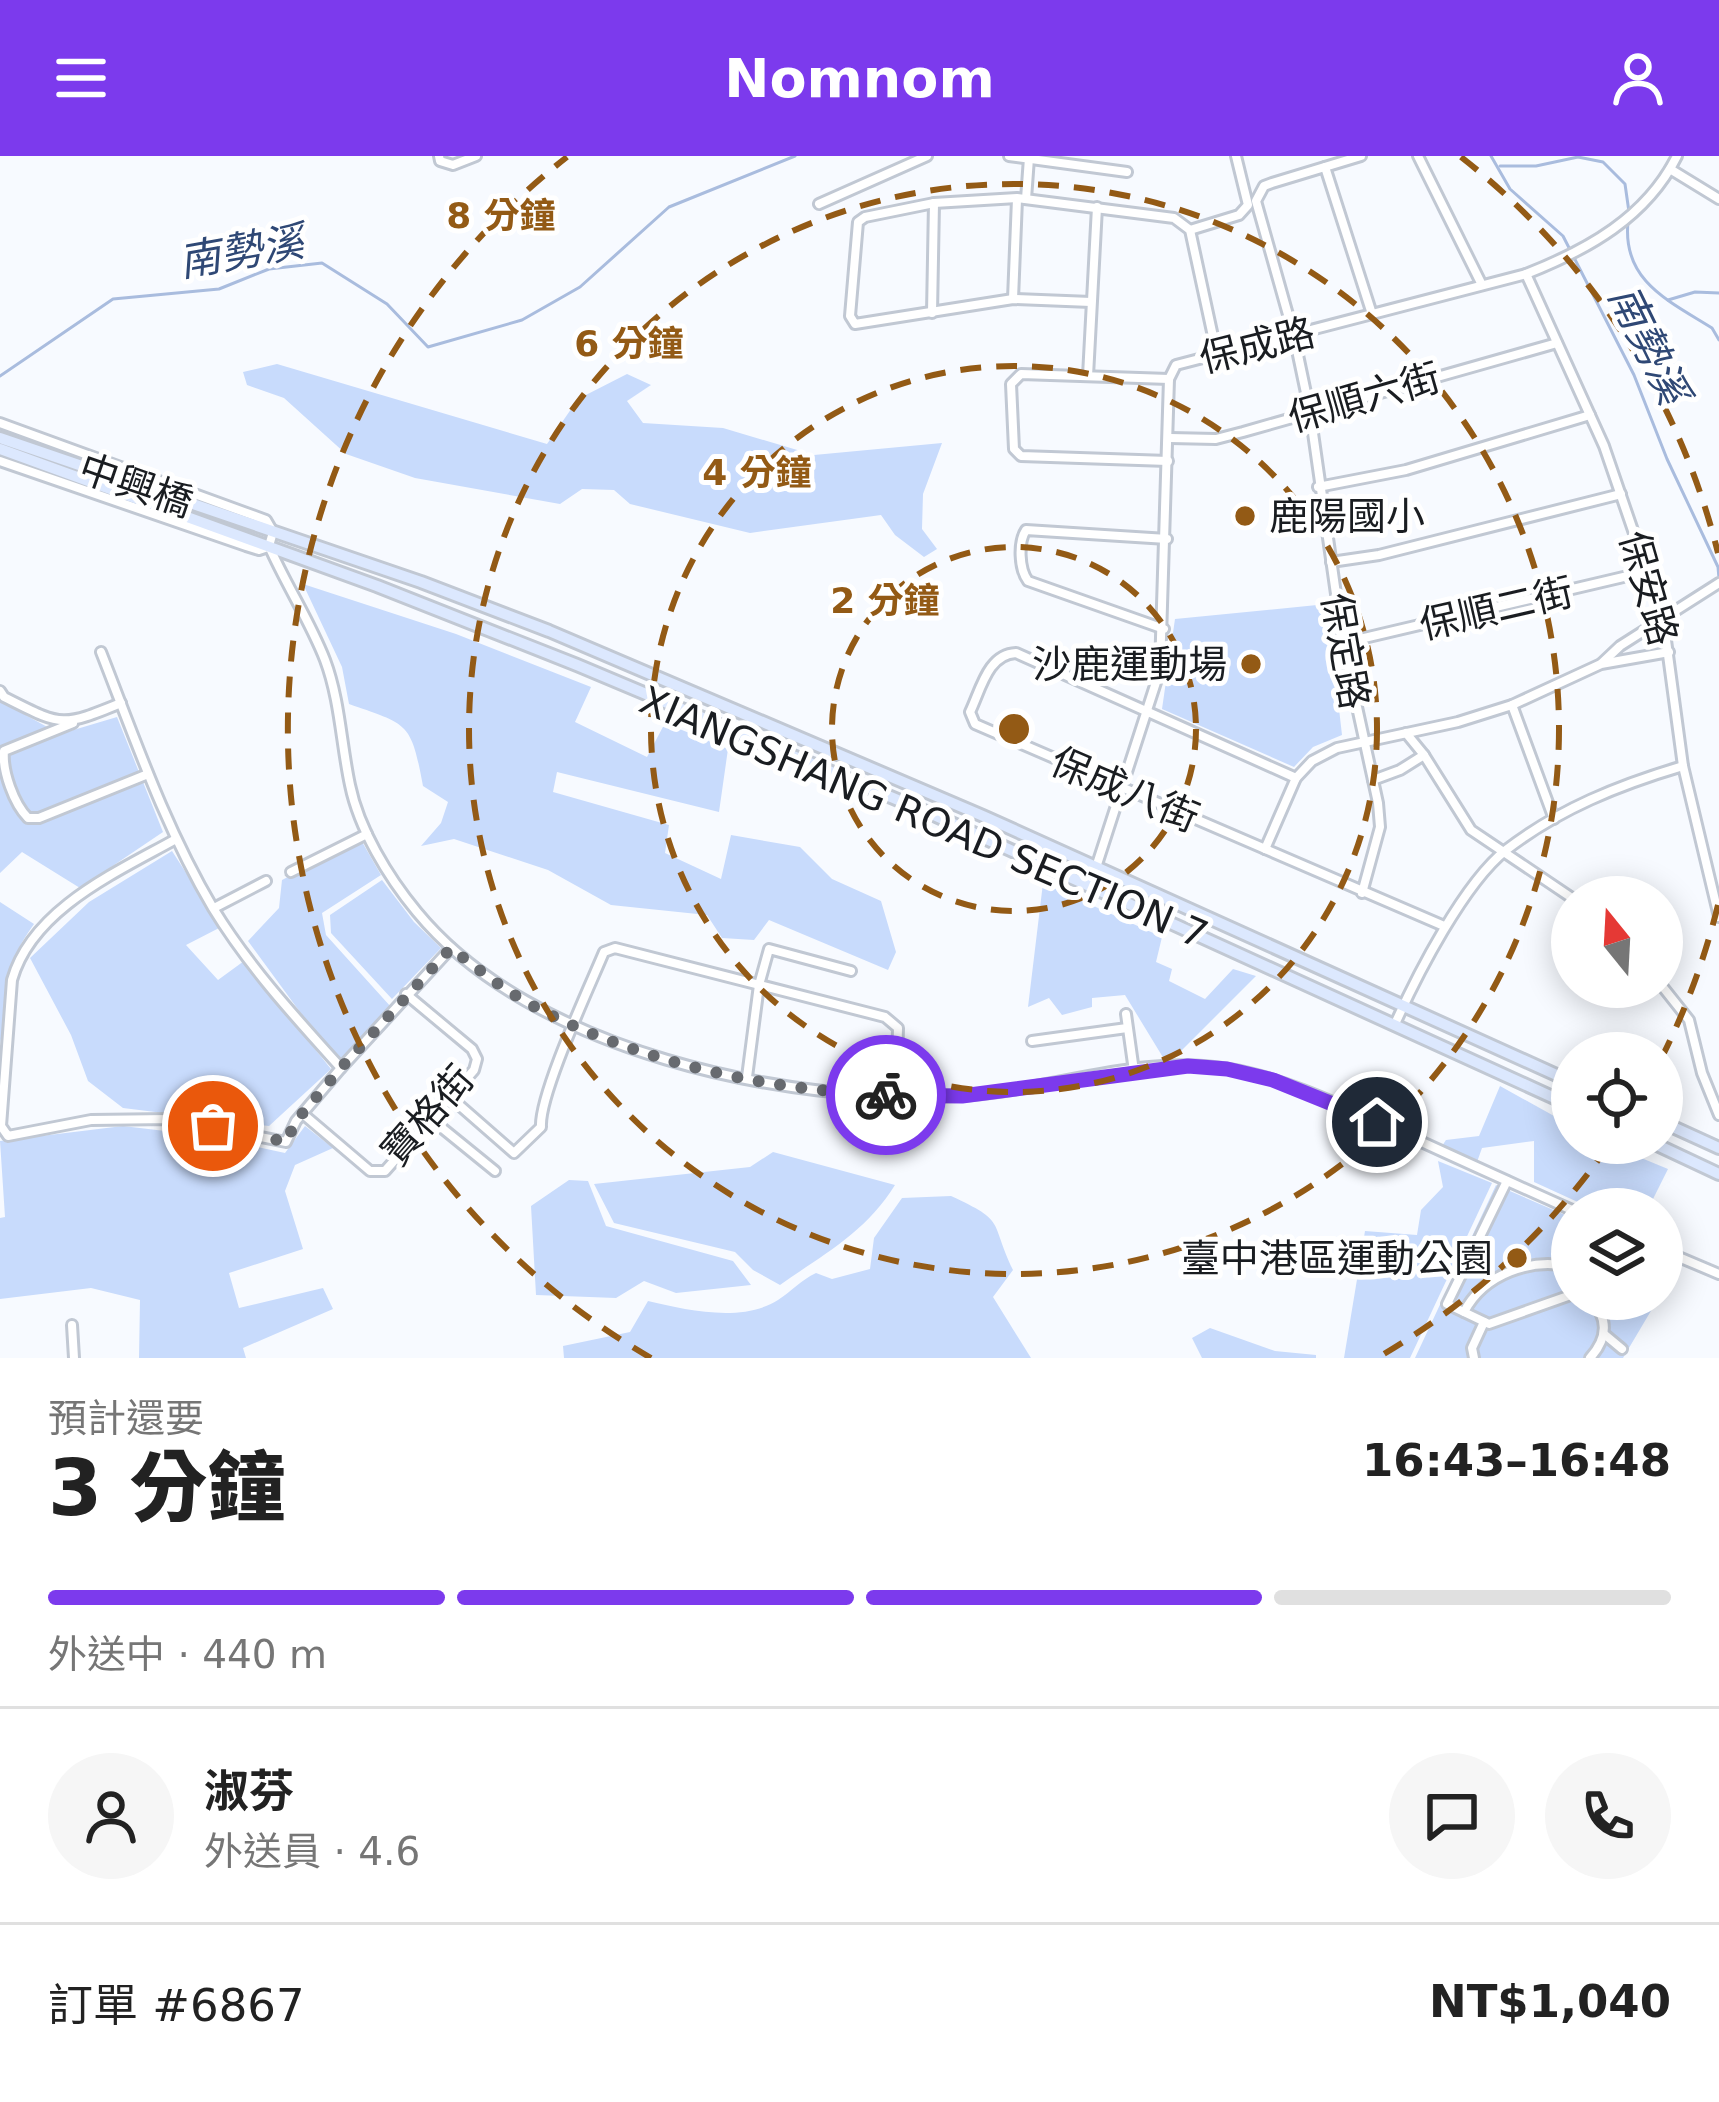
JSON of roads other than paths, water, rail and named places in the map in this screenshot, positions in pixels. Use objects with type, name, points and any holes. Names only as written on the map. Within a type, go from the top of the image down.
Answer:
[{"type":"main road","name":"中興橋","points":[[0,438],[273,532]]},
{"type":"main road","name":"中興橋","points":[[0,449],[269,546]]},
{"type":"main road","name":"XIANGSHANG ROAD SECTION 7","points":[[273,532],[532,624],[962,806],[1551,1073]]},
{"type":"main road","name":"XIANGSHANG ROAD SECTION 7","points":[[269,546],[577,665],[936,816],[1551,1096]]},
{"type":"main road","points":[[1683,1132],[1719,1148]]},
{"type":"main road","points":[[1683,1157],[1719,1174]]},
{"type":"street","points":[[440,158],[453,164],[476,156]]},
{"type":"street","points":[[819,204],[927,156]]},
{"type":"street","points":[[1009,156],[1127,172]]},
{"type":"street","points":[[1190,230],[1239,215],[1248,205],[1235,156]]},
{"type":"street","points":[[1361,156],[1325,167],[1372,314]]},
{"type":"street","points":[[1418,156],[1482,285]]},
{"type":"street","name":"保成路","points":[[1090,887],[1160,670],[1170,438],[1168,379],[1176,365],[1526,274],[1605,236],[1636,210],[1677,156]]},
{"type":"street","points":[[1013,299],[1029,157]]},
{"type":"street","name":"保定路","points":[[1325,167],[1264,186],[1256,201],[1310,412],[1343,643],[1380,827],[1362,892]]},
{"type":"street","points":[[1670,169],[1719,199]]},
{"type":"street","points":[[1091,302],[1013,299],[860,325],[850,316],[861,218],[934,203],[1022,199],[1174,218],[1190,230],[1217,355]]},
{"type":"street","points":[[932,313],[934,203]]},
{"type":"street","points":[[1088,376],[1096,207]]},
{"type":"street","name":"保安路","points":[[1526,274],[1590,415],[1649,571],[1669,652],[1683,766],[1719,917]]},
{"type":"street","name":"保順六街","points":[[1170,438],[1216,439],[1558,343]]},
{"type":"street","points":[[1168,379],[1013,377],[1014,449],[1021,456],[1168,461]]},
{"type":"street","points":[[1318,488],[1406,470],[1590,415]]},
{"type":"street","points":[[0,423],[266,520],[273,532],[269,546],[326,662],[354,803],[367,834],[416,911],[451,948],[496,983],[574,1026],[648,1054],[792,1088],[896,1095],[962,1096],[1134,1071],[1188,1066],[1227,1069],[1273,1080],[1354,1111],[1551,1200]]},
{"type":"street","points":[[0,461],[246,546],[260,550],[269,546]]},
{"type":"street","points":[[1331,562],[1379,555],[1621,494]]},
{"type":"street","points":[[1164,629],[1028,581],[1022,573],[1022,535],[1025,530],[1167,539]]},
{"type":"street","name":"保順二街","points":[[1343,643],[1649,571]]},
{"type":"street","points":[[1265,849],[1296,778],[1324,754],[1512,705],[1600,664],[1719,583]]},
{"type":"street","points":[[100,652],[176,839],[214,908],[274,994],[341,1068]]},
{"type":"street","name":"保成八街","points":[[1296,778],[1009,652],[994,661],[970,712],[975,724],[1444,926]]},
{"type":"street","points":[[1600,664],[1669,652]]},
{"type":"street","points":[[0,691],[46,718],[73,723]]},
{"type":"street","points":[[121,703],[4,752],[3,764],[18,805],[28,818],[39,818],[148,774]]},
{"type":"street","points":[[1512,705],[1554,819]]},
{"type":"street","points":[[1406,733],[1471,830],[1551,884]]},
{"type":"street","points":[[1372,780],[1424,754]]},
{"type":"street","points":[[1394,1024],[1444,926],[1502,853],[1587,799],[1683,766]]},
{"type":"street","points":[[291,872],[367,834]]},
{"type":"street","points":[[176,839],[95,885],[41,930],[20,956],[12,980],[2,1132],[8,1136],[92,1120],[152,1118],[286,1142],[341,1068],[451,948]]},
{"type":"street","points":[[214,908],[266,881]]},
{"type":"street","points":[[450,1097],[514,1153],[542,1127],[541,1118],[604,952],[615,949],[892,1022],[898,1028],[896,1095]]},
{"type":"street","points":[[747,1077],[759,985],[769,949],[851,971]]},
{"type":"street","name":"寶格街","points":[[303,1114],[378,1173],[385,1172],[450,1097],[477,1058],[406,994]]},
{"type":"street","points":[[1680,1008],[1689,1019],[1702,1073],[1719,1115]]},
{"type":"street","points":[[1126,1014],[1134,1071]]},
{"type":"street","points":[[1032,1041],[1127,1028]]},
{"type":"street","points":[[431,1118],[495,1171]]},
{"type":"street","points":[[1507,1180],[1447,1304],[1489,1324],[1551,1300]]},
{"type":"street","points":[[1683,1259],[1719,1274]]},
{"type":"street","points":[[1463,1312],[1483,1286],[1509,1272],[1551,1264]]},
{"type":"street","points":[[1590,1358],[1604,1334],[1603,1320]]},
{"type":"street","points":[[1474,1358],[1472,1348],[1484,1322]]},
{"type":"street","points":[[72,1325],[74,1358]]},
{"type":"street","points":[[1604,1334],[1622,1349]]},
{"type":"waterway","name":"南勢溪","points":[[0,376],[113,299],[219,289],[269,269],[322,263],[387,304],[428,347],[522,320],[580,287],[669,207],[795,156]]},
{"type":"waterway","name":"南勢溪","points":[[1491,156],[1510,189],[1563,236],[1634,375],[1718,567],[1719,579]]},
{"type":"waterway","points":[[1500,166],[1536,166],[1578,157],[1603,162],[1625,184],[1629,212]]},
{"type":"waterway","points":[[1628,222],[1628,242],[1641,274],[1665,298],[1712,328],[1719,340]]},
{"type":"waterway","points":[[1668,300],[1695,292],[1719,293]]},
{"type":"place","name":"鹿陽國小","points":[[1245,516]]},
{"type":"place","name":"沙鹿運動場","points":[[1251,664]]},
{"type":"place","name":"臺中港區運動公園","points":[[1517,1258]]}]
